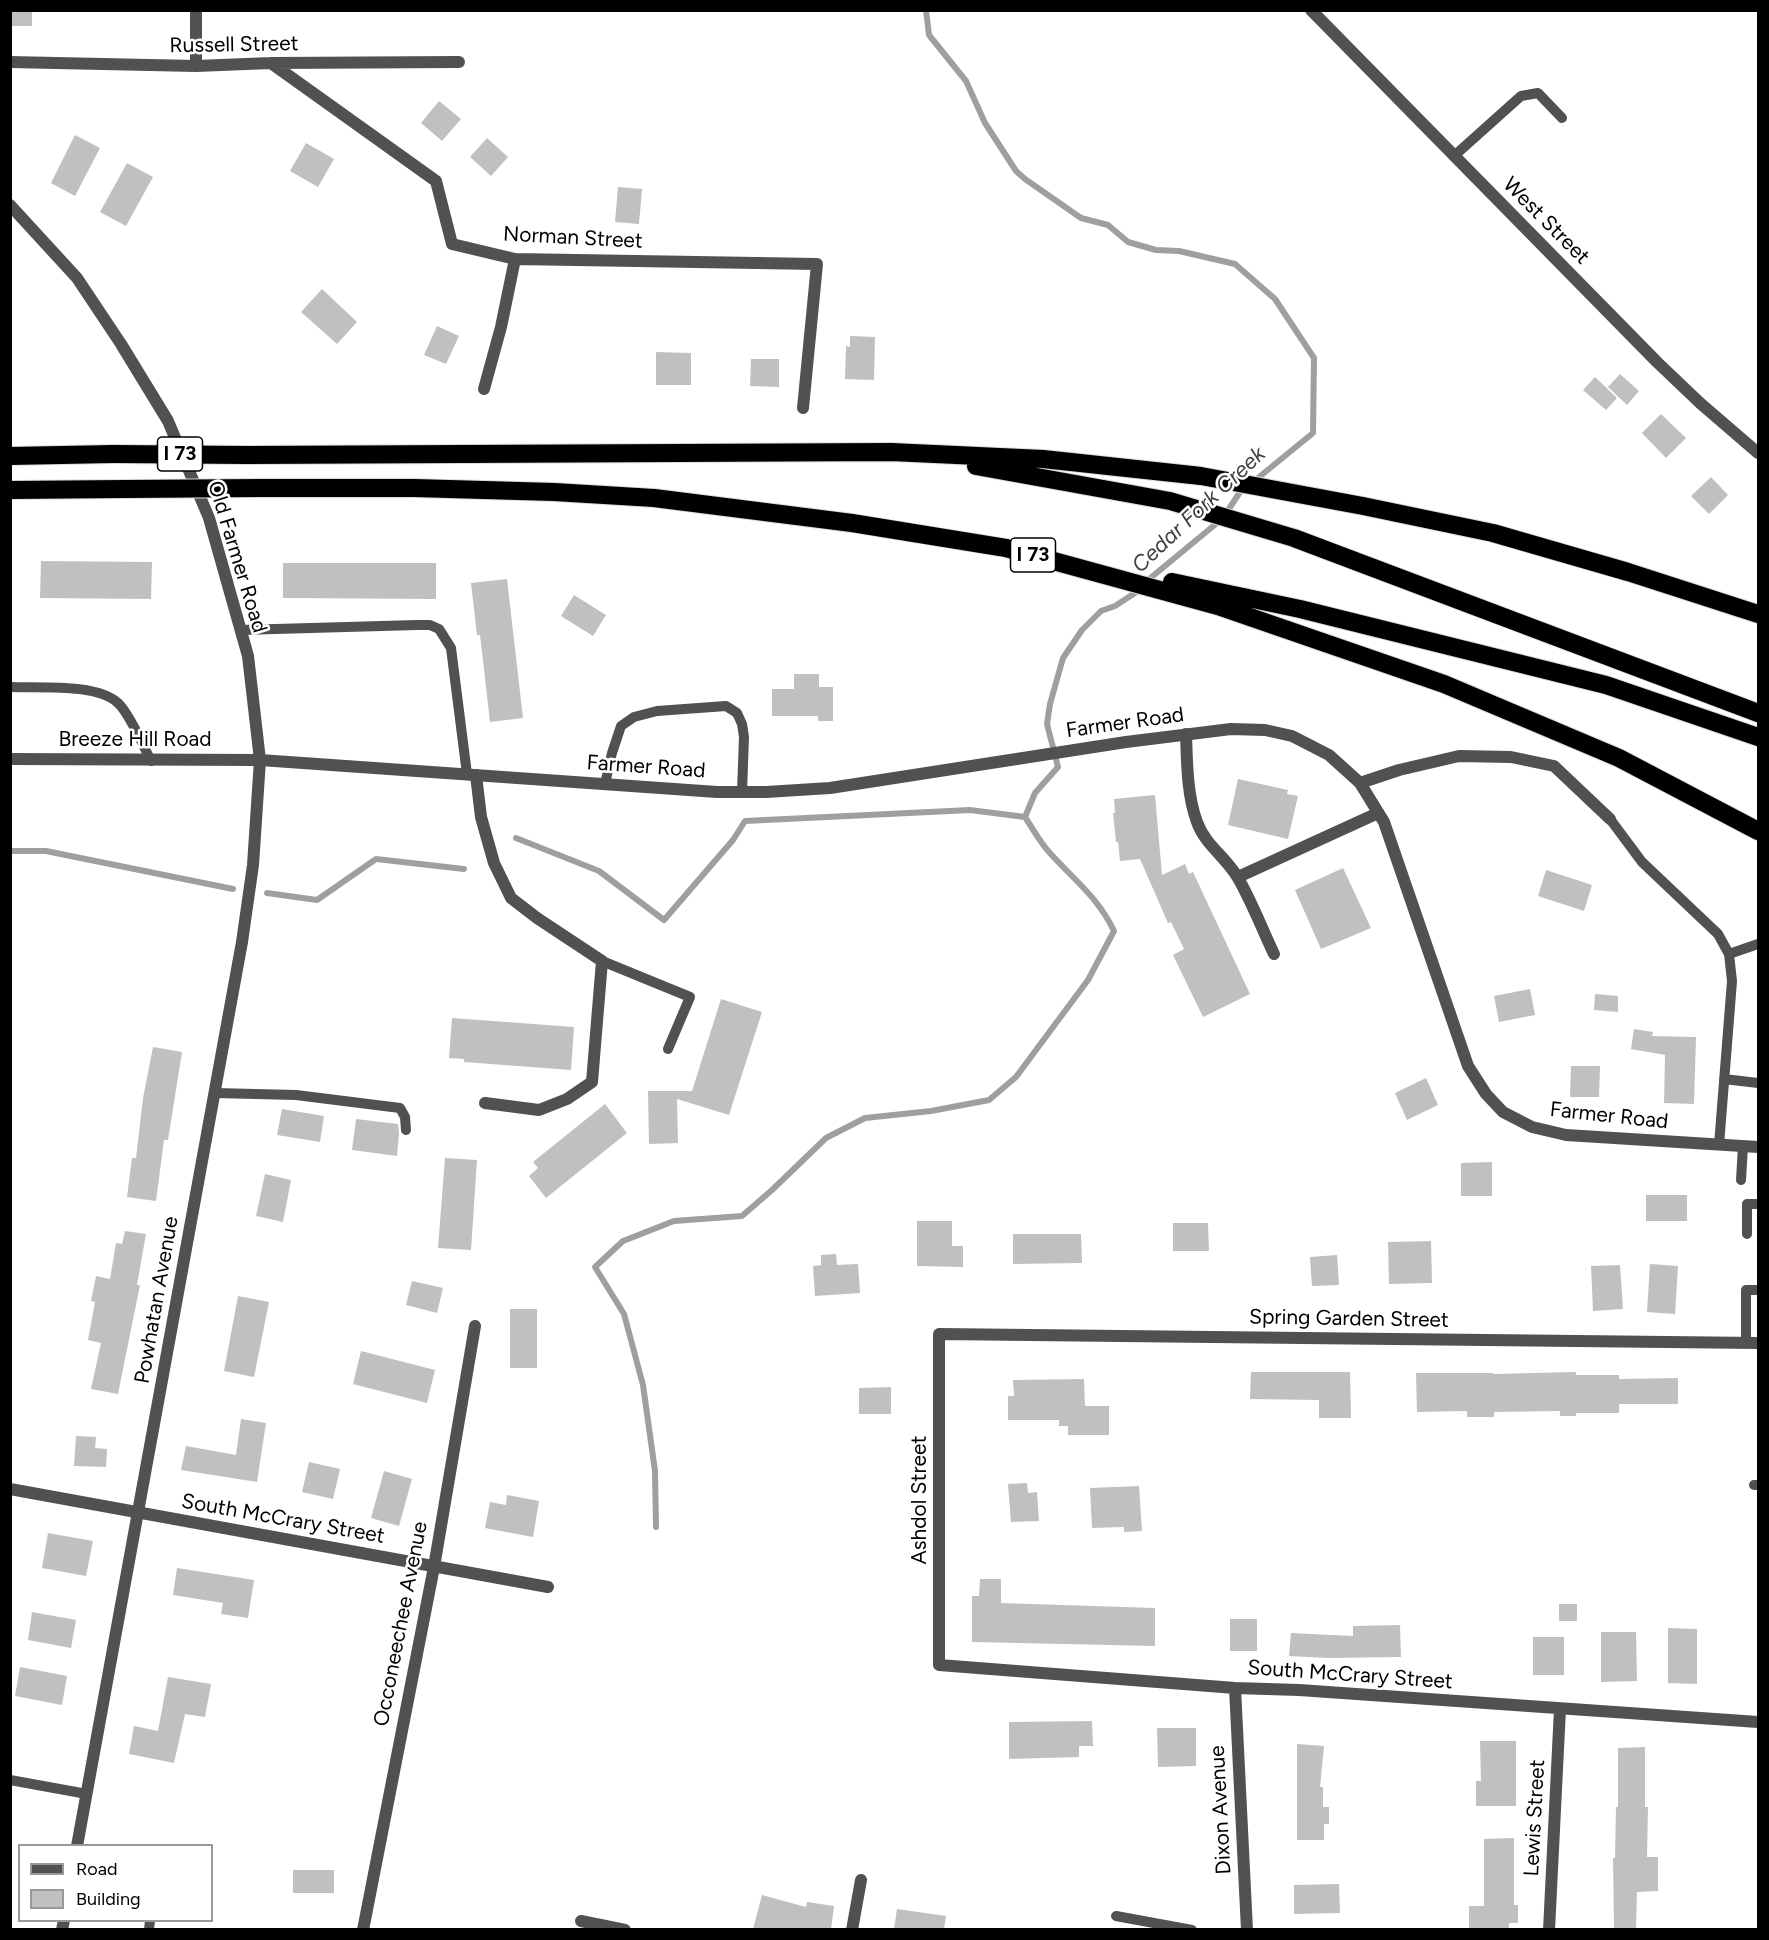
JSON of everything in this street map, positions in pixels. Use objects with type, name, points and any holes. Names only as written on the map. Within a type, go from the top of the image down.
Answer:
[{"type":"highway","name":"I 73","points":[[10,456],[891,452],[1042,459],[1201,476],[1493,533],[1628,572],[1758,614]]},
{"type":"highway","points":[[891,452],[1049,478],[1182,504],[1294,538],[1599,651],[1758,713]]},
{"type":"highway","name":"I 73","points":[[10,490],[414,488],[554,492],[654,498],[852,523],[1006,548],[1218,606],[1444,684],[1619,758],[1758,831]]},
{"type":"highway","points":[[1006,548],[1300,609],[1594,682],[1758,737]]},
{"type":"street","points":[[196,10],[196,66]]},
{"type":"street","name":"West Street","points":[[1311,10],[1657,362],[1758,453]]},
{"type":"street","name":"Russell Street","points":[[10,62],[196,66],[271,63],[459,62]]},
{"type":"street","name":"Norman Street","points":[[271,63],[436,181],[452,244],[515,259],[817,264],[803,408]]},
{"type":"street","name":"Old Farmer Road","points":[[10,205],[76,278],[121,344],[168,421],[209,518],[248,656],[260,760]]},
{"type":"street","points":[[484,389],[501,327],[515,259]]},
{"type":"street","name":"Farmer Road","points":[[260,760],[742,792],[830,788],[1039,755],[1231,729],[1265,730],[1292,736],[1329,755],[1360,783],[1384,822],[1468,1066],[1486,1094],[1503,1112],[1532,1127],[1566,1135],[1758,1147]]},
{"type":"street","points":[[1186,734],[1188,777],[1197,822],[1207,842],[1238,877],[1274,954]]},
{"type":"street","points":[[1360,783],[1399,770],[1459,756],[1511,757],[1554,766],[1610,819]]},
{"type":"street","name":"Breeze Hill Road","points":[[10,759],[260,760]]},
{"type":"street","name":"Powhatan Avenue","points":[[77,1844],[242,942],[253,865],[260,760]]},
{"type":"street","points":[[472,775],[481,817],[495,863],[511,898],[602,961],[592,1082],[567,1099],[538,1110],[485,1103]]},
{"type":"street","points":[[1238,877],[1378,813]]},
{"type":"street","name":"Occoneechee Avenue","points":[[363,1929],[434,1567],[475,1326]]},
{"type":"street","name":"Spring Garden Street","points":[[939,1334],[1752,1343]]},
{"type":"street","name":"Ashdol Street","points":[[939,1334],[939,1665]]},
{"type":"street","name":"South McCrary Street","points":[[10,1489],[548,1587]]},
{"type":"street","name":"South McCrary Street","points":[[939,1665],[1235,1688],[1311,1691],[1758,1722]]},
{"type":"street","name":"Dixon Avenue","points":[[1235,1688],[1247,1929]]},
{"type":"street","name":"Lewis Street","points":[[1549,1929],[1560,1709]]},
{"type":"street","points":[[852,1929],[861,1880]]},
{"type":"street","points":[[581,1921],[625,1929]]},
{"type":"lane","points":[[1454,156],[1521,96],[1538,93],[1562,118]]},
{"type":"lane","points":[[240,630],[417,625],[430,625],[440,630],[451,648],[472,775]]},
{"type":"lane","points":[[10,687],[91,690],[107,694],[120,705],[152,760]]},
{"type":"lane","points":[[605,784],[621,726],[634,717],[657,711],[726,706],[736,713],[742,724],[744,749],[742,792]]},
{"type":"lane","points":[[1610,819],[1642,862],[1718,934],[1730,954],[1732,981],[1719,1144]]},
{"type":"lane","points":[[1730,954],[1758,944]]},
{"type":"lane","points":[[602,961],[690,997],[668,1049]]},
{"type":"lane","points":[[1724,1079],[1758,1083]]},
{"type":"lane","points":[[215,1093],[296,1095],[400,1108],[405,1117],[406,1130]]},
{"type":"lane","points":[[1742,1180],[1743,1146]]},
{"type":"lane","points":[[1747,1234],[1747,1204],[1758,1204]]},
{"type":"lane","points":[[1752,1343],[1746,1290],[1758,1290]]},
{"type":"lane","points":[[10,1780],[87,1794]]},
{"type":"lane","points":[[1116,1916],[1192,1929]]},
{"type":"building","points":[[10,10],[32,10],[32,26],[10,26]]},
{"type":"building","points":[[439,101],[461,119],[442,141],[421,123]]},
{"type":"building","points":[[75,135],[100,148],[75,196],[51,183]]},
{"type":"building","points":[[487,138],[508,157],[491,176],[470,157]]},
{"type":"building","points":[[306,143],[334,159],[318,187],[290,171]]},
{"type":"building","points":[[127,163],[153,177],[126,226],[100,212]]},
{"type":"building","points":[[618,187],[642,189],[639,224],[615,222]]},
{"type":"building","points":[[322,289],[357,322],[337,344],[301,312]]},
{"type":"building","points":[[437,326],[459,336],[446,364],[424,355]]},
{"type":"building","points":[[850,336],[875,337],[874,380],[845,379],[846,346],[850,347]]},
{"type":"building","points":[[656,352],[691,353],[691,385],[656,385]]},
{"type":"building","points":[[751,359],[779,359],[779,387],[750,386]]},
{"type":"building","points":[[1620,374],[1639,391],[1627,405],[1608,387]]},
{"type":"building","points":[[1595,377],[1617,398],[1606,410],[1583,390]]},
{"type":"building","points":[[1661,414],[1686,438],[1666,458],[1642,433]]},
{"type":"building","points":[[1711,477],[1728,495],[1709,514],[1691,496]]},
{"type":"building","points":[[41,561],[152,562],[151,599],[40,598]]},
{"type":"building","points":[[283,563],[436,563],[436,599],[283,598]]},
{"type":"building","points":[[507,579],[523,718],[490,722],[480,635],[477,635],[471,583]]},
{"type":"building","points":[[574,595],[606,615],[593,636],[561,616]]},
{"type":"building","points":[[794,674],[819,674],[819,687],[833,687],[833,721],[818,721],[818,716],[772,716],[772,689],[794,689]]},
{"type":"building","points":[[1238,779],[1288,790],[1287,794],[1298,796],[1288,839],[1228,825]]},
{"type":"building","points":[[1155,795],[1162,875],[1185,864],[1189,874],[1193,872],[1250,994],[1203,1017],[1173,955],[1184,949],[1171,922],[1168,923],[1140,859],[1120,861],[1113,813],[1115,813],[1114,799]]},
{"type":"building","points":[[1343,868],[1371,928],[1321,949],[1295,890]]},
{"type":"building","points":[[1546,870],[1592,885],[1584,911],[1538,896]]},
{"type":"building","points":[[1530,989],[1535,1015],[1499,1022],[1494,996]]},
{"type":"building","points":[[1595,994],[1618,996],[1618,1012],[1594,1010]]},
{"type":"building","points":[[721,999],[762,1012],[729,1115],[677,1099],[678,1143],[649,1144],[648,1091],[692,1091]]},
{"type":"building","points":[[452,1018],[574,1027],[571,1070],[464,1062],[464,1059],[449,1058]]},
{"type":"building","points":[[1634,1029],[1653,1032],[1652,1036],[1696,1037],[1694,1104],[1664,1103],[1665,1055],[1631,1049]]},
{"type":"building","points":[[153,1047],[182,1052],[168,1140],[164,1140],[156,1201],[127,1197],[132,1158],[136,1158],[143,1098]]},
{"type":"building","points":[[1571,1066],[1600,1066],[1599,1097],[1570,1097]]},
{"type":"building","points":[[1426,1078],[1438,1105],[1407,1120],[1395,1093]]},
{"type":"building","points":[[605,1104],[627,1133],[546,1198],[529,1176],[538,1168],[533,1162]]},
{"type":"building","points":[[282,1109],[324,1116],[320,1142],[277,1135]]},
{"type":"building","points":[[356,1119],[398,1124],[397,1156],[352,1150]]},
{"type":"building","points":[[445,1158],[477,1160],[471,1250],[438,1248]]},
{"type":"building","points":[[1492,1162],[1492,1196],[1461,1196],[1461,1163]]},
{"type":"building","points":[[265,1174],[291,1180],[283,1222],[256,1216]]},
{"type":"building","points":[[1646,1195],[1687,1195],[1687,1221],[1646,1221]]},
{"type":"building","points":[[917,1221],[952,1221],[952,1246],[963,1246],[963,1267],[917,1266]]},
{"type":"building","points":[[1173,1223],[1208,1223],[1209,1251],[1173,1251]]},
{"type":"building","points":[[125,1231],[146,1234],[137,1285],[140,1285],[118,1394],[91,1389],[101,1343],[88,1340],[95,1302],[91,1301],[96,1276],[110,1279],[116,1243],[122,1244]]},
{"type":"building","points":[[1013,1234],[1081,1234],[1082,1263],[1013,1264]]},
{"type":"building","points":[[1431,1241],[1432,1283],[1389,1284],[1388,1242]]},
{"type":"building","points":[[836,1254],[837,1265],[858,1264],[860,1293],[815,1296],[813,1266],[821,1265],[821,1255]]},
{"type":"building","points":[[1337,1255],[1339,1285],[1312,1286],[1310,1257]]},
{"type":"building","points":[[1650,1264],[1678,1266],[1675,1314],[1647,1312]]},
{"type":"building","points":[[1620,1265],[1623,1309],[1593,1311],[1591,1266]]},
{"type":"building","points":[[412,1281],[443,1288],[437,1313],[406,1305]]},
{"type":"building","points":[[238,1296],[269,1302],[254,1377],[224,1371]]},
{"type":"building","points":[[510,1309],[537,1309],[537,1368],[510,1368]]},
{"type":"building","points":[[361,1351],[435,1370],[427,1403],[353,1384]]},
{"type":"building","points":[[1251,1372],[1350,1372],[1351,1418],[1319,1418],[1319,1400],[1250,1399]]},
{"type":"building","points":[[1576,1372],[1576,1375],[1619,1375],[1619,1379],[1678,1378],[1678,1404],[1619,1404],[1619,1413],[1576,1413],[1576,1416],[1560,1416],[1560,1411],[1494,1412],[1494,1417],[1467,1417],[1467,1411],[1417,1412],[1416,1373]]},
{"type":"building","points":[[1084,1379],[1085,1406],[1109,1406],[1109,1435],[1068,1435],[1068,1426],[1059,1426],[1059,1420],[1008,1420],[1008,1396],[1014,1396],[1013,1380]]},
{"type":"building","points":[[891,1387],[891,1414],[859,1414],[859,1388]]},
{"type":"building","points":[[241,1419],[266,1423],[257,1482],[181,1470],[186,1446],[236,1455]]},
{"type":"building","points":[[76,1436],[96,1437],[95,1448],[107,1449],[106,1467],[74,1466]]},
{"type":"building","points":[[309,1462],[340,1469],[333,1499],[302,1492]]},
{"type":"building","points":[[384,1471],[412,1479],[399,1526],[371,1518]]},
{"type":"building","points":[[1027,1483],[1028,1493],[1037,1492],[1039,1521],[1011,1522],[1008,1484]]},
{"type":"building","points":[[1139,1486],[1142,1531],[1124,1532],[1124,1527],[1092,1528],[1090,1488]]},
{"type":"building","points":[[507,1495],[539,1501],[533,1537],[485,1528],[490,1502],[506,1505]]},
{"type":"building","points":[[48,1533],[93,1541],[86,1576],[42,1568]]},
{"type":"building","points":[[177,1568],[254,1580],[248,1618],[221,1614],[223,1603],[173,1595]]},
{"type":"building","points":[[980,1579],[1001,1579],[1001,1603],[1155,1608],[1155,1646],[972,1642],[972,1596],[979,1596]]},
{"type":"building","points":[[1559,1604],[1577,1604],[1577,1621],[1559,1621]]},
{"type":"building","points":[[32,1612],[76,1620],[71,1648],[28,1640]]},
{"type":"building","points":[[1230,1619],[1257,1619],[1257,1651],[1230,1651]]},
{"type":"building","points":[[1400,1625],[1401,1657],[1289,1656],[1291,1633],[1353,1636],[1353,1626]]},
{"type":"building","points":[[1668,1628],[1697,1629],[1697,1684],[1668,1683]]},
{"type":"building","points":[[1601,1632],[1636,1632],[1637,1681],[1601,1682]]},
{"type":"building","points":[[1533,1637],[1564,1637],[1564,1675],[1533,1675]]},
{"type":"building","points":[[20,1667],[67,1676],[62,1705],[15,1696]]},
{"type":"building","points":[[168,1677],[211,1684],[205,1717],[185,1714],[174,1763],[129,1754],[134,1726],[158,1731]]},
{"type":"building","points":[[1092,1721],[1093,1746],[1079,1746],[1079,1757],[1009,1759],[1009,1722]]},
{"type":"building","points":[[1157,1728],[1196,1728],[1196,1766],[1158,1767]]},
{"type":"building","points":[[1480,1741],[1516,1741],[1516,1806],[1476,1806],[1476,1781],[1481,1781]]},
{"type":"building","points":[[1297,1744],[1324,1746],[1320,1787],[1323,1787],[1323,1807],[1329,1807],[1329,1824],[1324,1824],[1324,1840],[1297,1840]]},
{"type":"building","points":[[1645,1747],[1645,1807],[1648,1807],[1647,1857],[1658,1857],[1658,1891],[1637,1892],[1636,1929],[1614,1929],[1613,1858],[1615,1858],[1616,1807],[1618,1807],[1618,1748]]},
{"type":"building","points":[[1514,1838],[1514,1905],[1518,1905],[1518,1923],[1509,1923],[1509,1929],[1469,1929],[1469,1906],[1484,1906],[1484,1839]]},
{"type":"building","points":[[293,1870],[334,1870],[334,1893],[293,1893]]},
{"type":"building","points":[[1339,1884],[1340,1913],[1294,1914],[1294,1885]]},
{"type":"building","points":[[762,1895],[806,1907],[807,1902],[834,1906],[831,1929],[753,1929]]},
{"type":"building","points":[[897,1909],[946,1916],[944,1929],[894,1929]]},
{"type":"waterway","name":"Cedar Fork Creek","points":[[926,10],[929,35],[966,81],[985,123],[1016,171],[1025,179],[1081,218],[1108,225],[1128,242],[1156,250],[1179,251],[1235,264],[1275,299],[1314,358],[1313,433],[1253,482]]},
{"type":"waterway","name":"Cedar Fork Creek","points":[[656,1527],[655,1471],[643,1385],[624,1314],[595,1267],[623,1241],[674,1221],[742,1216],[826,1138],[865,1118],[931,1111],[989,1100],[1016,1077],[1088,980],[1114,931],[1093,898],[1046,848],[1025,817],[1035,793],[1058,767],[1047,724],[1063,658],[1082,630],[1101,611],[1115,606],[1138,591],[1148,580],[1223,518],[1245,488]]},
{"type":"waterway","points":[[516,838],[599,871],[664,920],[733,840],[745,821],[970,810],[1025,817]]},
{"type":"waterway","points":[[10,851],[46,851],[233,889]]},
{"type":"waterway","points":[[267,893],[317,900],[376,859],[464,869]]}]
